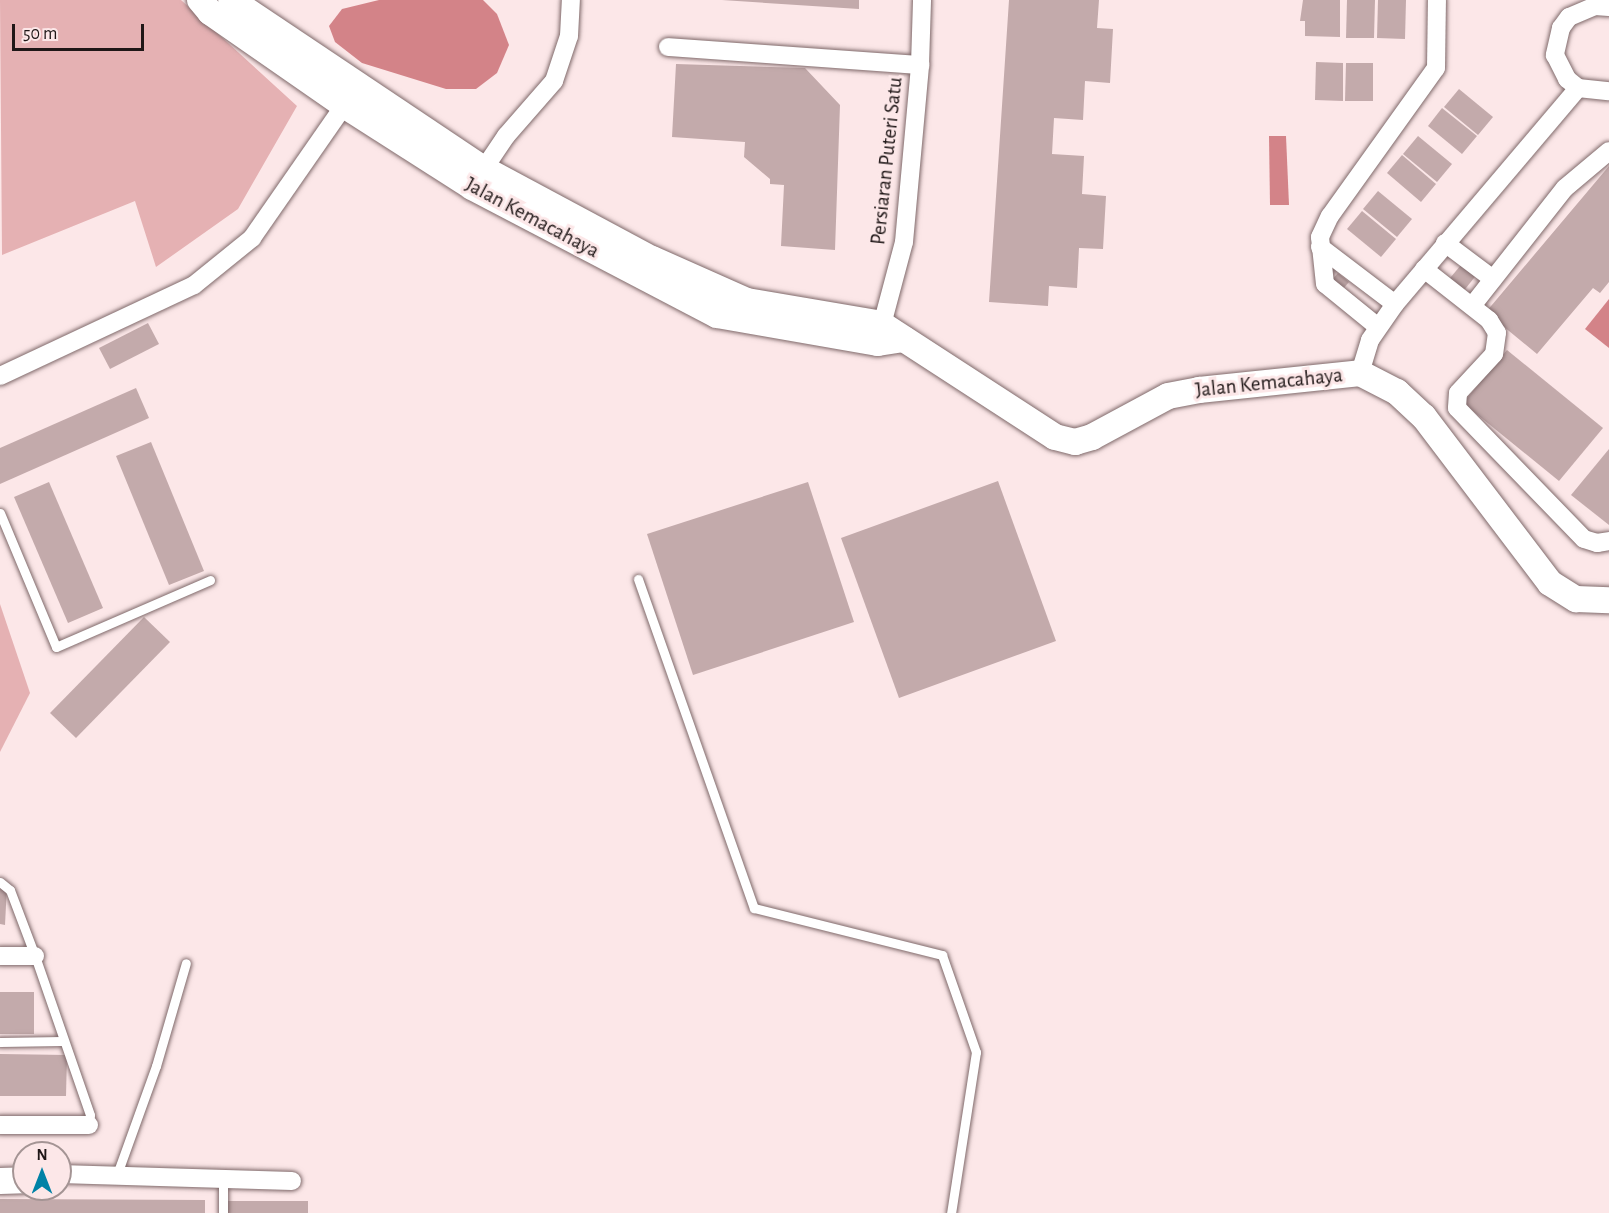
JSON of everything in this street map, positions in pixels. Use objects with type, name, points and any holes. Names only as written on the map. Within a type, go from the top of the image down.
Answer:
[{"type":"street","name":"Jalan Kemacahaya","points":[[201,0],[210,12],[350,96],[477,178],[747,301],[904,339],[1055,437],[1075,442],[1092,438],[1167,396],[1360,373],[1397,392],[1424,417],[1550,583],[1576,599],[1609,600]]},
{"type":"street","name":"Jalan Kemacahaya","points":[[231,0],[350,96]]},
{"type":"street","points":[[477,178],[554,81],[569,36],[571,0]]},
{"type":"street","name":"Persiaran Puteri Satu","points":[[879,334],[904,242],[920,65],[922,0]]},
{"type":"street","points":[[1378,327],[1325,284],[1320,247],[1330,216],[1436,68],[1437,0]]},
{"type":"street","points":[[1609,7],[1581,10],[1561,28],[1555,55],[1559,68],[1578,88],[1609,91]]},
{"type":"street","points":[[668,47],[920,65]]},
{"type":"street","points":[[1360,373],[1378,327],[1395,304],[1578,88]]},
{"type":"street","points":[[0,376],[194,285],[252,238],[350,96]]},
{"type":"street","points":[[1472,306],[1565,188],[1609,151]]},
{"type":"street","points":[[1445,243],[1493,279]]},
{"type":"street","points":[[1320,247],[1395,304]]},
{"type":"street","points":[[1424,269],[1472,306],[1497,333],[1494,354],[1458,393],[1457,408],[1584,539],[1597,543],[1609,541]]},
{"type":"street","points":[[0,956],[35,956]]},
{"type":"street","points":[[0,1125],[89,1125]]},
{"type":"street","points":[[72,1175],[292,1181]]},
{"type":"lane","points":[[0,513],[56,647],[210,580]]},
{"type":"lane","points":[[638,579],[754,908],[942,955],[976,1052],[951,1213]]},
{"type":"lane","points":[[0,882],[10,890],[35,956],[62,1041],[90,1115],[89,1125]]},
{"type":"lane","points":[[116,1177],[156,1066],[186,963]]},
{"type":"lane","points":[[0,1042],[62,1041]]},
{"type":"lane","points":[[223,1180],[223,1213]]},
{"type":"shaded area","points":[[0,0],[181,0],[297,106],[238,209],[156,267],[135,201],[2,255]]},
{"type":"shaded area","points":[[379,0],[483,0],[497,14],[509,45],[497,73],[476,89],[446,89],[362,63],[335,42],[329,26],[342,9]]},
{"type":"shaded area","points":[[1269,136],[1286,136],[1289,205],[1270,205]]},
{"type":"shaded area","points":[[1609,299],[1609,348],[1585,329]]},
{"type":"shaded area","points":[[0,604],[30,693],[0,752]]},
{"type":"building","points":[[722,0],[859,0],[859,9]]},
{"type":"building","points":[[1009,0],[1099,0],[1097,28],[1113,29],[1110,83],[1085,81],[1083,120],[1054,118],[1052,154],[1084,156],[1082,194],[1106,196],[1103,249],[1079,248],[1077,288],[1049,286],[1048,306],[989,302]]},
{"type":"building","points":[[1303,0],[1340,0],[1340,37],[1305,36],[1305,21],[1300,21]]},
{"type":"building","points":[[1347,0],[1375,0],[1374,38],[1346,38]]},
{"type":"building","points":[[1378,0],[1406,0],[1405,39],[1377,38]]},
{"type":"building","points":[[1316,62],[1343,63],[1343,101],[1315,100]]},
{"type":"building","points":[[1346,63],[1373,63],[1373,101],[1345,101]]},
{"type":"building","points":[[676,64],[805,68],[840,105],[835,250],[781,246],[784,185],[770,184],[770,179],[744,157],[745,142],[672,137]]},
{"type":"building","points":[[1459,89],[1493,117],[1478,135],[1444,107]]},
{"type":"building","points":[[1442,108],[1477,136],[1462,154],[1428,126]]},
{"type":"building","points":[[1418,136],[1452,164],[1437,182],[1403,154]]},
{"type":"building","points":[[1402,155],[1436,184],[1421,202],[1387,173]]},
{"type":"building","points":[[1609,166],[1609,282],[1600,293],[1593,288],[1537,354],[1486,312]]},
{"type":"building","points":[[1378,191],[1412,219],[1397,237],[1363,209]]},
{"type":"building","points":[[1362,211],[1396,239],[1381,257],[1347,229]]},
{"type":"building","points":[[1472,252],[1486,263],[1454,303],[1439,291]]},
{"type":"building","points":[[1338,273],[1349,282],[1342,290],[1331,281]]},
{"type":"building","points":[[148,323],[159,344],[110,369],[99,348]]},
{"type":"building","points":[[1507,350],[1603,428],[1559,481],[1463,403]]},
{"type":"building","points":[[136,388],[149,418],[0,484],[0,448]]},
{"type":"building","points":[[151,442],[204,571],[169,585],[116,456]]},
{"type":"building","points":[[1609,449],[1609,525],[1571,495]]},
{"type":"building","points":[[998,481],[1056,641],[899,698],[841,538]]},
{"type":"building","points":[[49,482],[103,608],[68,623],[14,497]]},
{"type":"building","points":[[808,482],[854,622],[693,675],[647,534]]},
{"type":"building","points":[[144,617],[170,642],[76,738],[50,713]]},
{"type":"building","points":[[0,884],[7,885],[5,925],[0,924]]},
{"type":"building","points":[[0,992],[34,992],[34,1034],[0,1034]]},
{"type":"building","points":[[0,1054],[67,1055],[66,1096],[0,1096]]},
{"type":"building","points":[[0,1199],[12,1199],[12,1201],[205,1200],[205,1213],[0,1213]]},
{"type":"building","points":[[225,1201],[308,1201],[308,1213],[225,1213]]}]
